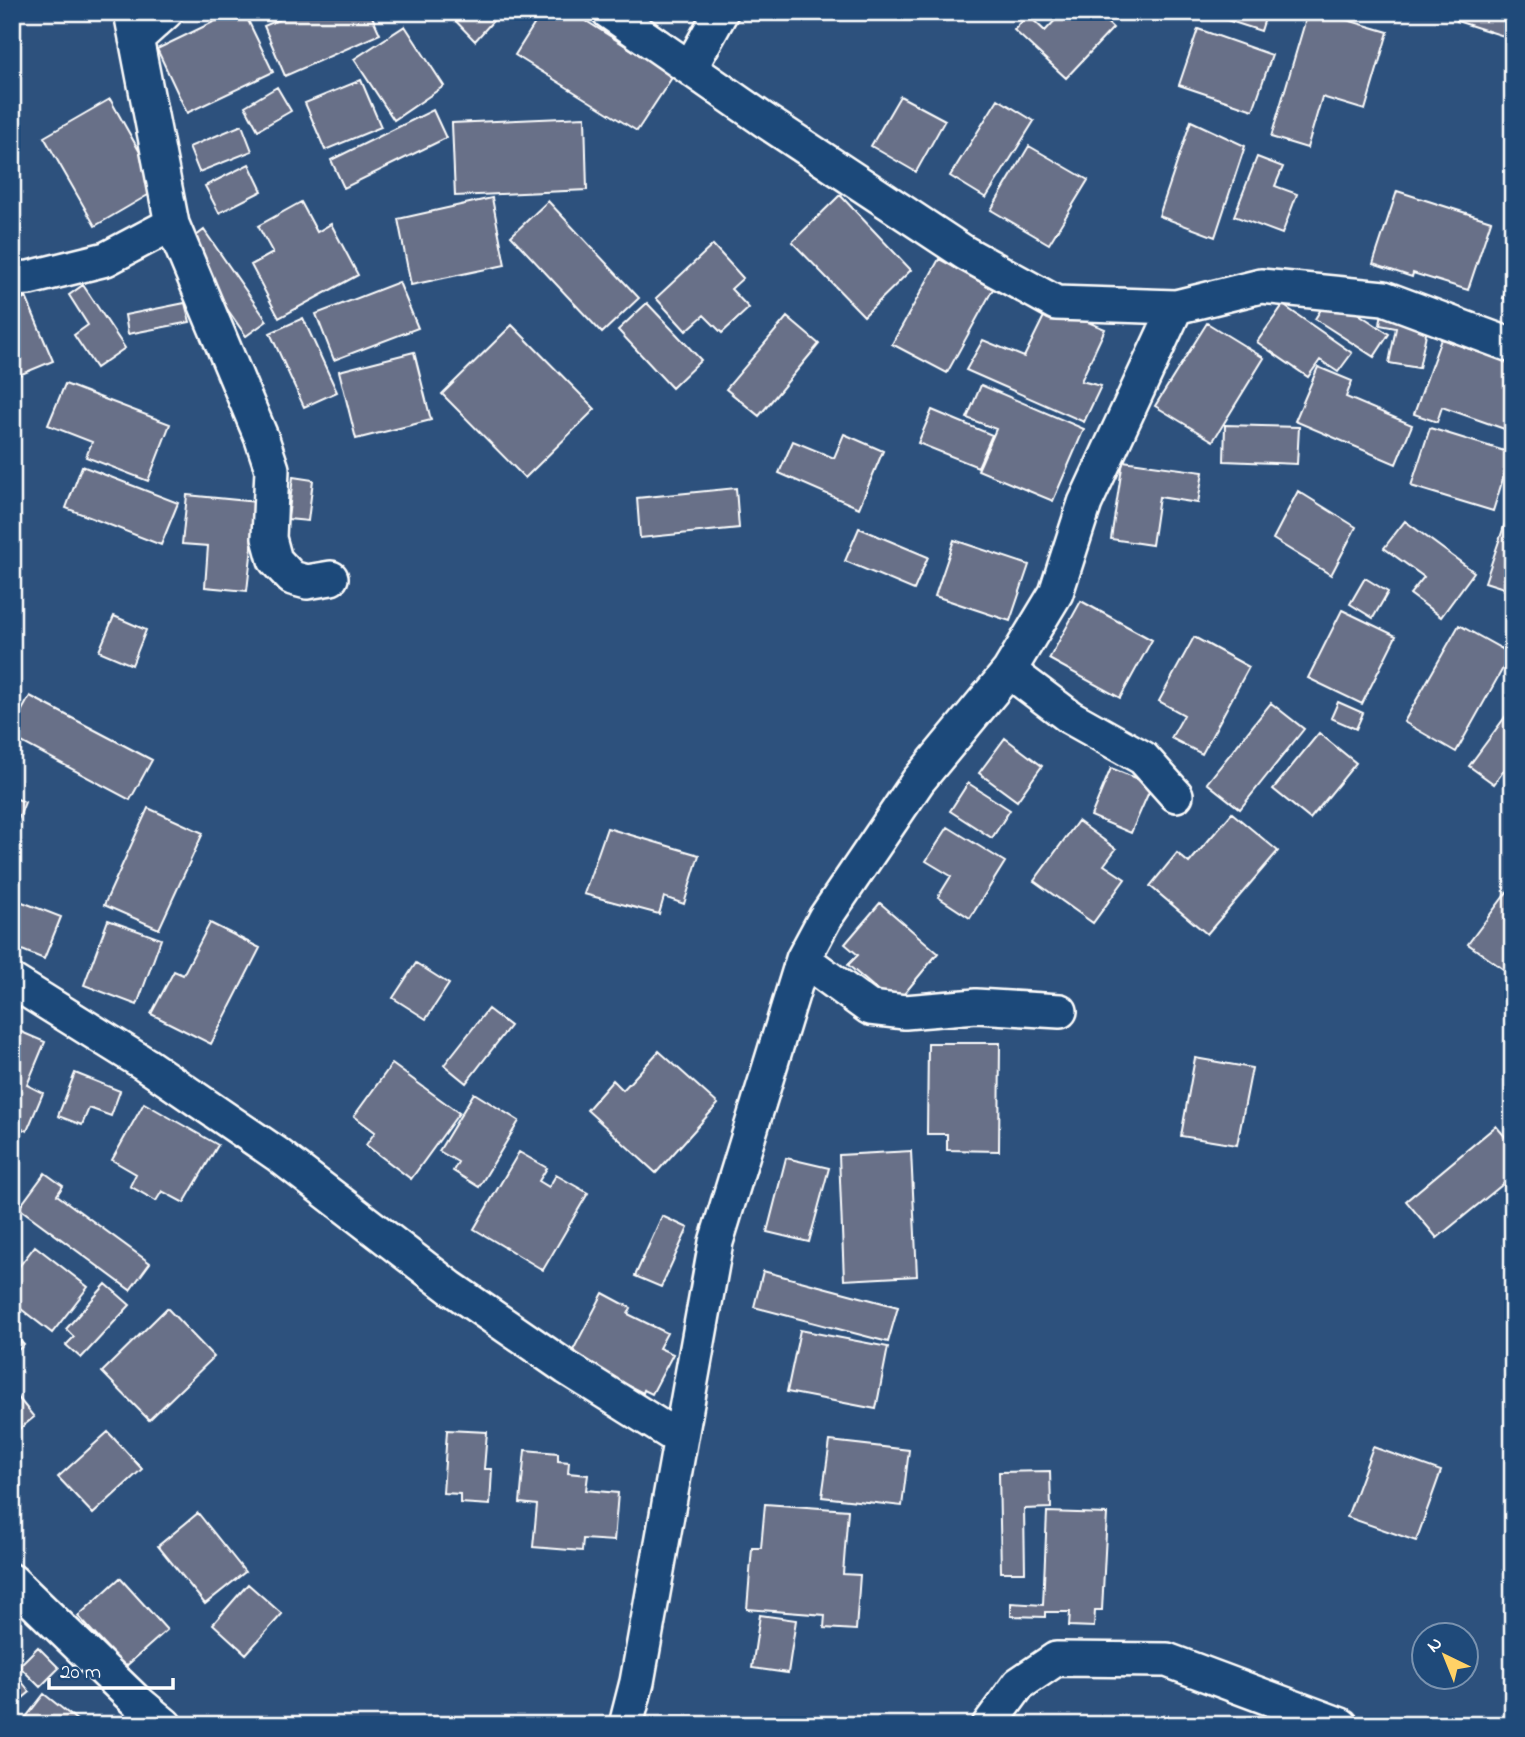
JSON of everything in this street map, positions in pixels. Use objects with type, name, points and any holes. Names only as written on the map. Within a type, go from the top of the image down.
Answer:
[{"type":"street","points":[[166,12],[134,26],[172,224],[272,469],[269,538],[275,560],[292,578],[307,582],[331,578]]},
{"type":"street","points":[[609,12],[965,253],[1056,303],[1176,307],[1261,286],[1384,298],[1513,346]]},
{"type":"street","points":[[690,68],[721,12]]},
{"type":"street","points":[[12,279],[29,278],[106,259],[172,224]]},
{"type":"street","points":[[626,1725],[716,1242],[803,959],[825,918],[918,781],[1009,671],[1056,593],[1085,503],[1176,307]]},
{"type":"street","points":[[1009,671],[1070,717],[1143,758],[1176,796]]},
{"type":"street","points":[[803,959],[870,1008],[905,1012],[976,1006],[1060,1010]]},
{"type":"street","points":[[12,981],[145,1065],[277,1154],[452,1287],[567,1368],[680,1439]]},
{"type":"street","points":[[12,1581],[134,1699],[165,1725]]},
{"type":"street","points":[[989,1725],[1019,1684],[1056,1659],[1167,1660],[1341,1725]]},
{"type":"building","points":[[234,12],[244,12],[273,72],[187,113],[157,49]]},
{"type":"building","points":[[297,12],[370,12],[380,34],[285,76],[264,26]]},
{"type":"building","points":[[447,12],[501,12],[475,41]]},
{"type":"building","points":[[542,12],[572,12],[673,76],[637,131],[515,55]]},
{"type":"building","points":[[1055,12],[1096,12],[1113,28],[1066,78],[1014,30],[1028,15],[1045,31],[1059,16]]},
{"type":"building","points":[[1202,12],[1267,12],[1261,31]]},
{"type":"building","points":[[1308,12],[1320,12],[1388,32],[1365,110],[1322,97],[1307,148],[1271,137]]},
{"type":"building","points":[[1460,12],[1513,12],[1513,39],[1457,21]]},
{"type":"building","points":[[405,26],[444,86],[394,120],[354,59]]},
{"type":"building","points":[[1198,29],[1272,55],[1253,110],[1179,85]]},
{"type":"building","points":[[361,80],[381,127],[325,150],[305,103]]},
{"type":"building","points":[[277,87],[291,111],[258,130],[245,106]]},
{"type":"building","points":[[900,96],[945,120],[916,172],[871,146]]},
{"type":"building","points":[[110,99],[160,188],[95,226],[44,137]]},
{"type":"building","points":[[998,99],[1034,121],[986,198],[950,176]]},
{"type":"building","points":[[433,110],[446,138],[344,188],[331,160]]},
{"type":"building","points":[[585,117],[587,190],[455,196],[452,123]]},
{"type":"building","points":[[1191,121],[1245,146],[1215,237],[1159,216]]},
{"type":"building","points":[[242,125],[252,151],[199,172],[189,147]]},
{"type":"building","points":[[1029,146],[1088,180],[1049,244],[991,210]]},
{"type":"building","points":[[1257,157],[1283,167],[1275,186],[1297,194],[1282,234],[1234,216]]},
{"type":"building","points":[[249,164],[262,191],[219,213],[205,186]]},
{"type":"building","points":[[1397,191],[1491,221],[1468,290],[1413,273],[1412,277],[1373,264]]},
{"type":"building","points":[[840,195],[911,270],[864,316],[792,242]]},
{"type":"building","points":[[492,198],[505,265],[411,285],[398,219]]},
{"type":"building","points":[[548,201],[639,298],[602,333],[511,236]]},
{"type":"building","points":[[301,202],[317,232],[331,224],[358,275],[279,318],[251,265],[273,253],[258,226]]},
{"type":"building","points":[[204,230],[267,321],[246,336],[183,246]]},
{"type":"building","points":[[713,245],[743,278],[731,289],[749,308],[722,333],[704,315],[686,331],[656,298]]},
{"type":"building","points":[[939,259],[993,289],[947,373],[892,344]]},
{"type":"building","points":[[1513,268],[1513,301],[1503,298]]},
{"type":"building","points":[[399,282],[418,328],[334,360],[316,314]]},
{"type":"building","points":[[83,285],[125,348],[96,368],[74,335],[88,325],[69,295]]},
{"type":"building","points":[[1330,295],[1389,334],[1374,357],[1315,319]]},
{"type":"building","points":[[26,297],[53,361],[12,378],[12,303]]},
{"type":"building","points":[[185,303],[190,322],[128,334],[125,315]]},
{"type":"building","points":[[647,303],[701,360],[672,388],[618,330]]},
{"type":"building","points":[[1283,305],[1352,353],[1338,372],[1320,360],[1308,377],[1257,342]]},
{"type":"building","points":[[1049,306],[1105,329],[1081,381],[1101,386],[1084,422],[966,370],[983,340],[1024,357]]},
{"type":"building","points":[[1382,311],[1429,319],[1419,368],[1389,363],[1396,328],[1380,325]]},
{"type":"building","points":[[787,317],[819,344],[759,416],[726,389]]},
{"type":"building","points":[[303,318],[337,392],[304,407],[270,333]]},
{"type":"building","points":[[1207,323],[1264,358],[1213,441],[1155,406]]},
{"type":"building","points":[[512,325],[595,409],[525,478],[442,394]]},
{"type":"building","points":[[1441,339],[1513,364],[1513,432],[1442,407],[1437,422],[1414,414]]},
{"type":"building","points":[[414,352],[431,420],[356,439],[339,371]]},
{"type":"building","points":[[1318,367],[1352,381],[1346,397],[1412,425],[1396,464],[1295,421]]},
{"type":"building","points":[[65,384],[170,424],[148,481],[86,457],[92,442],[48,425]]},
{"type":"building","points":[[981,385],[1084,429],[1053,501],[978,470],[996,429],[967,418]]},
{"type":"building","points":[[932,410],[992,435],[978,467],[918,443]]},
{"type":"building","points":[[1225,425],[1299,427],[1297,464],[1224,461]]},
{"type":"building","points":[[1430,428],[1511,453],[1493,511],[1411,486]]},
{"type":"building","points":[[844,434],[883,451],[859,508],[779,473],[793,441],[834,458]]},
{"type":"building","points":[[1123,461],[1203,472],[1198,503],[1159,497],[1152,545],[1111,539]]},
{"type":"building","points":[[82,466],[178,503],[161,545],[66,508]]},
{"type":"building","points":[[293,477],[313,480],[308,521],[288,519]]},
{"type":"building","points":[[736,488],[739,528],[640,538],[637,498]]},
{"type":"building","points":[[1298,491],[1356,527],[1331,575],[1273,539]]},
{"type":"building","points":[[187,495],[257,502],[247,591],[205,587],[208,546],[182,544]]},
{"type":"building","points":[[1513,500],[1513,591],[1485,582]]},
{"type":"building","points":[[1405,521],[1474,572],[1441,617],[1410,594],[1424,577],[1384,548]]},
{"type":"building","points":[[859,528],[928,557],[914,590],[845,561]]},
{"type":"building","points":[[954,540],[1029,565],[1010,621],[935,596]]},
{"type":"building","points":[[1365,578],[1388,592],[1373,618],[1350,604]]},
{"type":"building","points":[[1081,601],[1152,640],[1120,698],[1049,659]]},
{"type":"building","points":[[1342,610],[1396,636],[1362,704],[1308,678]]},
{"type":"building","points":[[114,616],[146,630],[132,665],[99,651]]},
{"type":"building","points":[[1459,625],[1511,654],[1456,752],[1404,722]]},
{"type":"building","points":[[1194,637],[1249,667],[1202,754],[1171,738],[1184,715],[1159,701]]},
{"type":"building","points":[[30,696],[152,760],[130,800],[12,737],[12,728]]},
{"type":"building","points":[[1338,702],[1363,713],[1356,729],[1331,718]]},
{"type":"building","points":[[1271,703],[1304,729],[1240,809],[1207,783]]},
{"type":"building","points":[[1511,709],[1513,758],[1494,784],[1469,766]]},
{"type":"building","points":[[1319,733],[1356,763],[1310,819],[1273,789]]},
{"type":"building","points":[[1005,738],[1042,766],[1017,801],[979,773]]},
{"type":"building","points":[[1111,768],[1152,785],[1131,833],[1091,816]]},
{"type":"building","points":[[968,783],[1010,810],[992,838],[950,811]]},
{"type":"building","points":[[12,797],[25,802],[12,835]]},
{"type":"building","points":[[148,808],[203,833],[159,929],[104,905]]},
{"type":"building","points":[[1232,813],[1278,851],[1207,934],[1150,886],[1177,853],[1189,863]]},
{"type":"building","points":[[1078,821],[1116,849],[1104,865],[1125,879],[1093,923],[1034,881]]},
{"type":"building","points":[[948,827],[1005,862],[970,918],[938,897],[951,876],[926,861]]},
{"type":"building","points":[[607,828],[699,855],[684,904],[664,897],[659,914],[584,894]]},
{"type":"building","points":[[1513,884],[1513,976],[1468,944]]},
{"type":"building","points":[[12,898],[61,917],[44,959],[12,946]]},
{"type":"building","points":[[880,903],[938,953],[895,1005],[848,965],[858,955],[845,944]]},
{"type":"building","points":[[108,920],[161,939],[137,1005],[84,985]]},
{"type":"building","points":[[210,923],[260,948],[211,1044],[151,1014],[174,971],[183,975]]},
{"type":"building","points":[[416,963],[449,984],[426,1019],[393,998]]},
{"type":"building","points":[[488,1009],[510,1026],[466,1083],[444,1065]]},
{"type":"building","points":[[12,1028],[45,1042],[27,1085],[43,1093],[27,1131],[12,1125]]},
{"type":"building","points":[[928,1043],[1000,1043],[999,1151],[947,1150],[947,1134],[927,1134]]},
{"type":"building","points":[[659,1051],[718,1104],[656,1173],[587,1110],[613,1080],[623,1090]]},
{"type":"building","points":[[1195,1058],[1252,1068],[1237,1145],[1181,1136]]},
{"type":"building","points":[[392,1064],[459,1113],[411,1179],[366,1145],[375,1132],[354,1116]]},
{"type":"building","points":[[75,1073],[120,1091],[111,1116],[89,1108],[82,1125],[58,1116]]},
{"type":"building","points":[[474,1093],[519,1121],[479,1187],[453,1171],[458,1162],[439,1151]]},
{"type":"building","points":[[144,1103],[218,1145],[184,1203],[162,1191],[156,1201],[130,1186],[136,1174],[112,1160]]},
{"type":"building","points":[[1496,1126],[1513,1146],[1513,1176],[1437,1238],[1406,1201]]},
{"type":"building","points":[[911,1151],[917,1276],[844,1280],[839,1155]]},
{"type":"building","points":[[519,1152],[547,1168],[539,1181],[549,1187],[556,1175],[588,1193],[543,1270],[474,1229]]},
{"type":"building","points":[[786,1158],[829,1168],[809,1242],[767,1232]]},
{"type":"building","points":[[45,1173],[63,1186],[57,1195],[150,1263],[130,1290],[19,1208]]},
{"type":"building","points":[[662,1216],[688,1228],[661,1287],[635,1276]]},
{"type":"building","points":[[35,1246],[88,1287],[52,1333],[12,1302],[12,1264],[18,1268]]},
{"type":"building","points":[[763,1271],[898,1307],[888,1342],[754,1307]]},
{"type":"building","points":[[106,1284],[130,1305],[81,1358],[66,1345],[74,1337],[66,1329]]},
{"type":"building","points":[[603,1293],[631,1308],[628,1314],[667,1333],[659,1348],[673,1354],[652,1394],[644,1390],[643,1393],[570,1356]]},
{"type":"building","points":[[167,1308],[214,1357],[149,1420],[102,1372]]},
{"type":"building","points":[[800,1330],[888,1347],[876,1409],[787,1392]]},
{"type":"building","points":[[12,1332],[24,1345],[12,1355]]},
{"type":"building","points":[[12,1390],[34,1417],[12,1435]]},
{"type":"building","points":[[447,1430],[487,1432],[484,1469],[492,1469],[490,1505],[460,1503],[460,1494],[443,1493]]},
{"type":"building","points":[[108,1432],[142,1469],[93,1514],[58,1477]]},
{"type":"building","points":[[830,1441],[909,1450],[902,1506],[822,1497]]},
{"type":"building","points":[[1373,1447],[1441,1471],[1416,1541],[1347,1517]]},
{"type":"building","points":[[525,1450],[558,1453],[558,1461],[569,1462],[568,1473],[588,1475],[586,1490],[618,1493],[614,1541],[583,1539],[582,1551],[533,1547],[537,1505],[520,1503]]},
{"type":"building","points":[[1050,1471],[1051,1508],[1024,1509],[1025,1572],[1001,1572],[999,1472]]},
{"type":"building","points":[[765,1504],[848,1510],[843,1574],[860,1575],[856,1630],[824,1628],[825,1615],[747,1609],[752,1548],[761,1548]]},
{"type":"building","points":[[1047,1512],[1107,1514],[1102,1610],[1095,1610],[1094,1627],[1069,1626],[1070,1612],[1045,1612],[1045,1617],[1011,1616],[1011,1603],[1043,1605]]},
{"type":"building","points":[[198,1513],[245,1572],[205,1604],[158,1546]]},
{"type":"building","points":[[120,1578],[167,1630],[125,1667],[78,1616]]},
{"type":"building","points":[[248,1584],[282,1614],[246,1654],[213,1624]]},
{"type":"building","points":[[760,1615],[796,1620],[788,1673],[752,1668]]},
{"type":"building","points":[[38,1647],[59,1668],[40,1687],[19,1666]]},
{"type":"building","points":[[14,1672],[30,1692],[12,1707],[12,1673]]},
{"type":"building","points":[[44,1694],[83,1725],[20,1725]]}]
